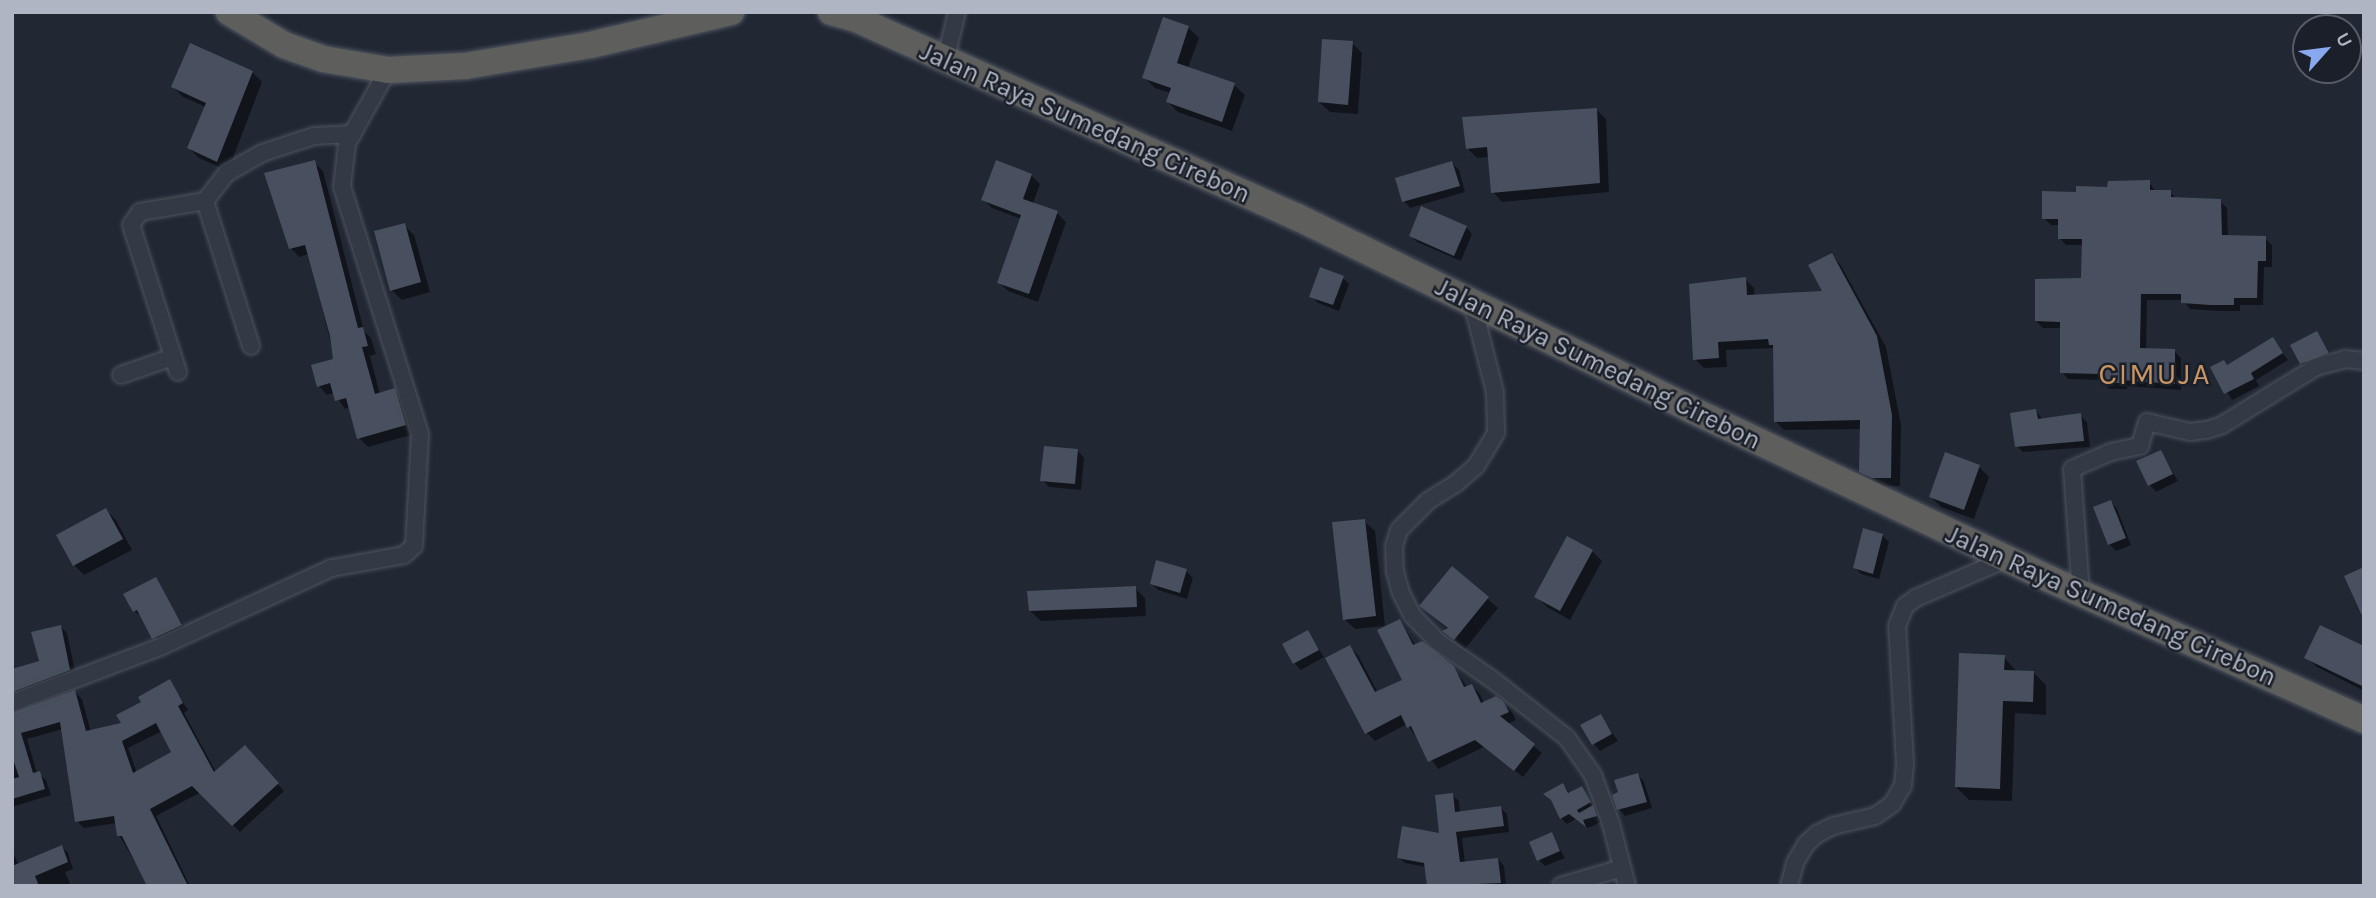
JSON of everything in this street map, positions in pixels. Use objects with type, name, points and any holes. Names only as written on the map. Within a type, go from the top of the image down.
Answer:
[{"type":"highway","points":[[229,12],[284,45],[323,59],[388,71],[465,66],[590,45],[730,12]]},
{"type":"highway","name":"Jalan Raya Sumedang Cirebon","points":[[831,12],[853,18],[1285,212],[2006,559],[2364,720]]},
{"type":"street","points":[[945,61],[957,12]]},
{"type":"street","points":[[12,703],[160,647],[332,568],[404,555],[414,547],[420,434],[342,187],[347,143],[388,71]]},
{"type":"street","points":[[121,375],[176,364],[131,225],[139,212],[205,201],[227,173],[262,153],[314,136],[353,134]]},
{"type":"street","points":[[205,201],[251,346]]},
{"type":"street","points":[[1472,302],[1495,392],[1496,433],[1476,466],[1455,484],[1428,501],[1399,530],[1394,546],[1395,571],[1401,593],[1412,615],[1437,641],[1493,680],[1567,738],[1593,775],[1611,824],[1627,886]]},
{"type":"street","points":[[2081,594],[2072,469],[2111,452],[2140,446],[2147,422],[2190,432],[2207,430],[2222,425],[2316,367],[2345,359],[2364,361]]},
{"type":"street","points":[[1789,886],[1795,863],[1806,844],[1817,834],[1833,826],[1875,816],[1892,804],[1903,786],[1905,763],[1897,626],[1905,606],[1916,598],[2006,559]]},
{"type":"street","points":[[1561,886],[1622,868]]},
{"type":"building","points":[[1163,17],[1189,26],[1177,63],[1235,83],[1222,122],[1166,102],[1171,88],[1142,78]]},
{"type":"building","points":[[1322,39],[1353,41],[1348,105],[1318,102]]},
{"type":"building","points":[[190,43],[253,71],[217,162],[187,148],[206,103],[171,87]]},
{"type":"building","points":[[1597,108],[1600,183],[1491,193],[1487,147],[1466,149],[1462,117]]},
{"type":"building","points":[[315,160],[358,328],[363,327],[368,346],[362,347],[375,394],[395,388],[406,425],[357,439],[346,398],[335,401],[330,383],[317,387],[311,365],[333,359],[330,336],[305,245],[289,249],[264,173]]},
{"type":"building","points":[[996,160],[1032,174],[1023,199],[1058,211],[1029,294],[997,283],[1021,215],[981,200]]},
{"type":"building","points":[[1452,161],[1460,186],[1402,202],[1395,178]]},
{"type":"building","points":[[2150,180],[2150,190],[2171,190],[2171,197],[2221,199],[2222,235],[2266,236],[2266,261],[2258,261],[2257,298],[2234,298],[2234,305],[2211,305],[2181,303],[2181,294],[2141,294],[2140,348],[2175,349],[2175,384],[2121,380],[2121,383],[2100,383],[2100,374],[2060,373],[2060,322],[2035,321],[2035,279],[2081,278],[2082,239],[2058,239],[2058,219],[2042,219],[2042,191],[2076,192],[2076,186],[2107,187],[2108,181]]},
{"type":"building","points":[[1421,206],[1467,226],[1454,256],[1409,236]]},
{"type":"building","points":[[405,223],[421,282],[390,291],[374,231]]},
{"type":"building","points":[[1832,253],[1877,336],[1892,415],[1891,478],[1872,478],[1859,472],[1860,420],[1774,422],[1773,345],[1769,345],[1768,339],[1718,342],[1719,358],[1693,360],[1689,284],[1746,277],[1747,295],[1822,291],[1808,265]]},
{"type":"building","points":[[1320,267],[1344,276],[1333,305],[1309,297]]},
{"type":"building","points":[[2317,331],[2329,353],[2300,364],[2290,345]]},
{"type":"building","points":[[2273,337],[2283,353],[2251,373],[2254,379],[2224,394],[2210,367],[2224,360],[2227,365]]},
{"type":"building","points":[[2036,409],[2038,419],[2081,413],[2084,441],[2015,447],[2010,413]]},
{"type":"building","points":[[1044,446],[1078,449],[1075,484],[1040,481]]},
{"type":"building","points":[[2161,450],[2173,474],[2148,486],[2136,461]]},
{"type":"building","points":[[1945,452],[1980,465],[1964,510],[1929,497]]},
{"type":"building","points":[[2111,500],[2126,538],[2108,545],[2093,507]]},
{"type":"building","points":[[106,508],[123,539],[73,566],[56,535]]},
{"type":"building","points":[[1365,519],[1376,616],[1343,620],[1332,522]]},
{"type":"building","points":[[1863,528],[1883,534],[1873,574],[1853,568]]},
{"type":"building","points":[[1567,536],[1593,550],[1560,611],[1534,597]]},
{"type":"building","points":[[1156,560],[1187,569],[1180,593],[1150,584]]},
{"type":"building","points":[[1452,566],[1489,597],[1454,640],[1442,631],[1448,628],[1419,606]]},
{"type":"building","points":[[2364,567],[2364,620],[2344,576]]},
{"type":"building","points":[[156,577],[182,625],[152,639],[137,610],[133,612],[123,594]]},
{"type":"building","points":[[1136,586],[1137,607],[1029,611],[1027,591]]},
{"type":"building","points":[[1400,619],[1413,645],[1422,641],[1454,666],[1464,687],[1472,684],[1481,703],[1496,696],[1504,702],[1509,712],[1500,716],[1535,744],[1514,771],[1475,740],[1428,762],[1411,726],[1407,728],[1401,715],[1365,734],[1325,658],[1350,645],[1375,692],[1402,680],[1377,630]]},
{"type":"building","points":[[61,625],[70,670],[12,692],[12,669],[39,661],[31,632]]},
{"type":"building","points":[[2320,625],[2364,646],[2364,687],[2304,658]]},
{"type":"building","points":[[1308,630],[1319,650],[1293,664],[1282,644]]},
{"type":"building","points":[[1959,653],[2005,655],[2004,670],[2034,671],[2033,702],[2003,701],[2000,789],[1955,787]]},
{"type":"building","points":[[170,679],[183,703],[178,706],[214,772],[245,745],[279,783],[232,826],[192,786],[150,809],[188,886],[147,886],[122,836],[117,836],[114,816],[75,822],[60,722],[21,733],[33,773],[40,771],[45,789],[12,799],[12,779],[19,777],[12,756],[12,713],[75,690],[86,731],[121,723],[116,715],[141,702],[138,697]],"holes":[[[156,723],[171,752],[133,773],[122,741]]]},
{"type":"building","points":[[1601,714],[1612,734],[1592,745],[1580,725]]},
{"type":"building","points":[[1638,773],[1647,802],[1617,810],[1612,795],[1618,792],[1614,780]]},
{"type":"building","points":[[1563,783],[1568,793],[1582,786],[1591,802],[1577,810],[1579,813],[1593,805],[1597,816],[1583,820],[1586,827],[1569,814],[1560,819],[1551,800],[1543,794]]},
{"type":"building","points":[[1453,793],[1455,812],[1501,806],[1504,826],[1456,832],[1460,862],[1498,858],[1501,883],[1427,886],[1424,863],[1397,858],[1402,826],[1439,833],[1435,795]]},
{"type":"building","points":[[1552,832],[1560,851],[1537,861],[1529,842]]},
{"type":"building","points":[[62,845],[68,862],[35,876],[39,886],[12,886],[12,866]]},
{"type":"district","name":"CIMUJA","points":[[2155,374]]}]
